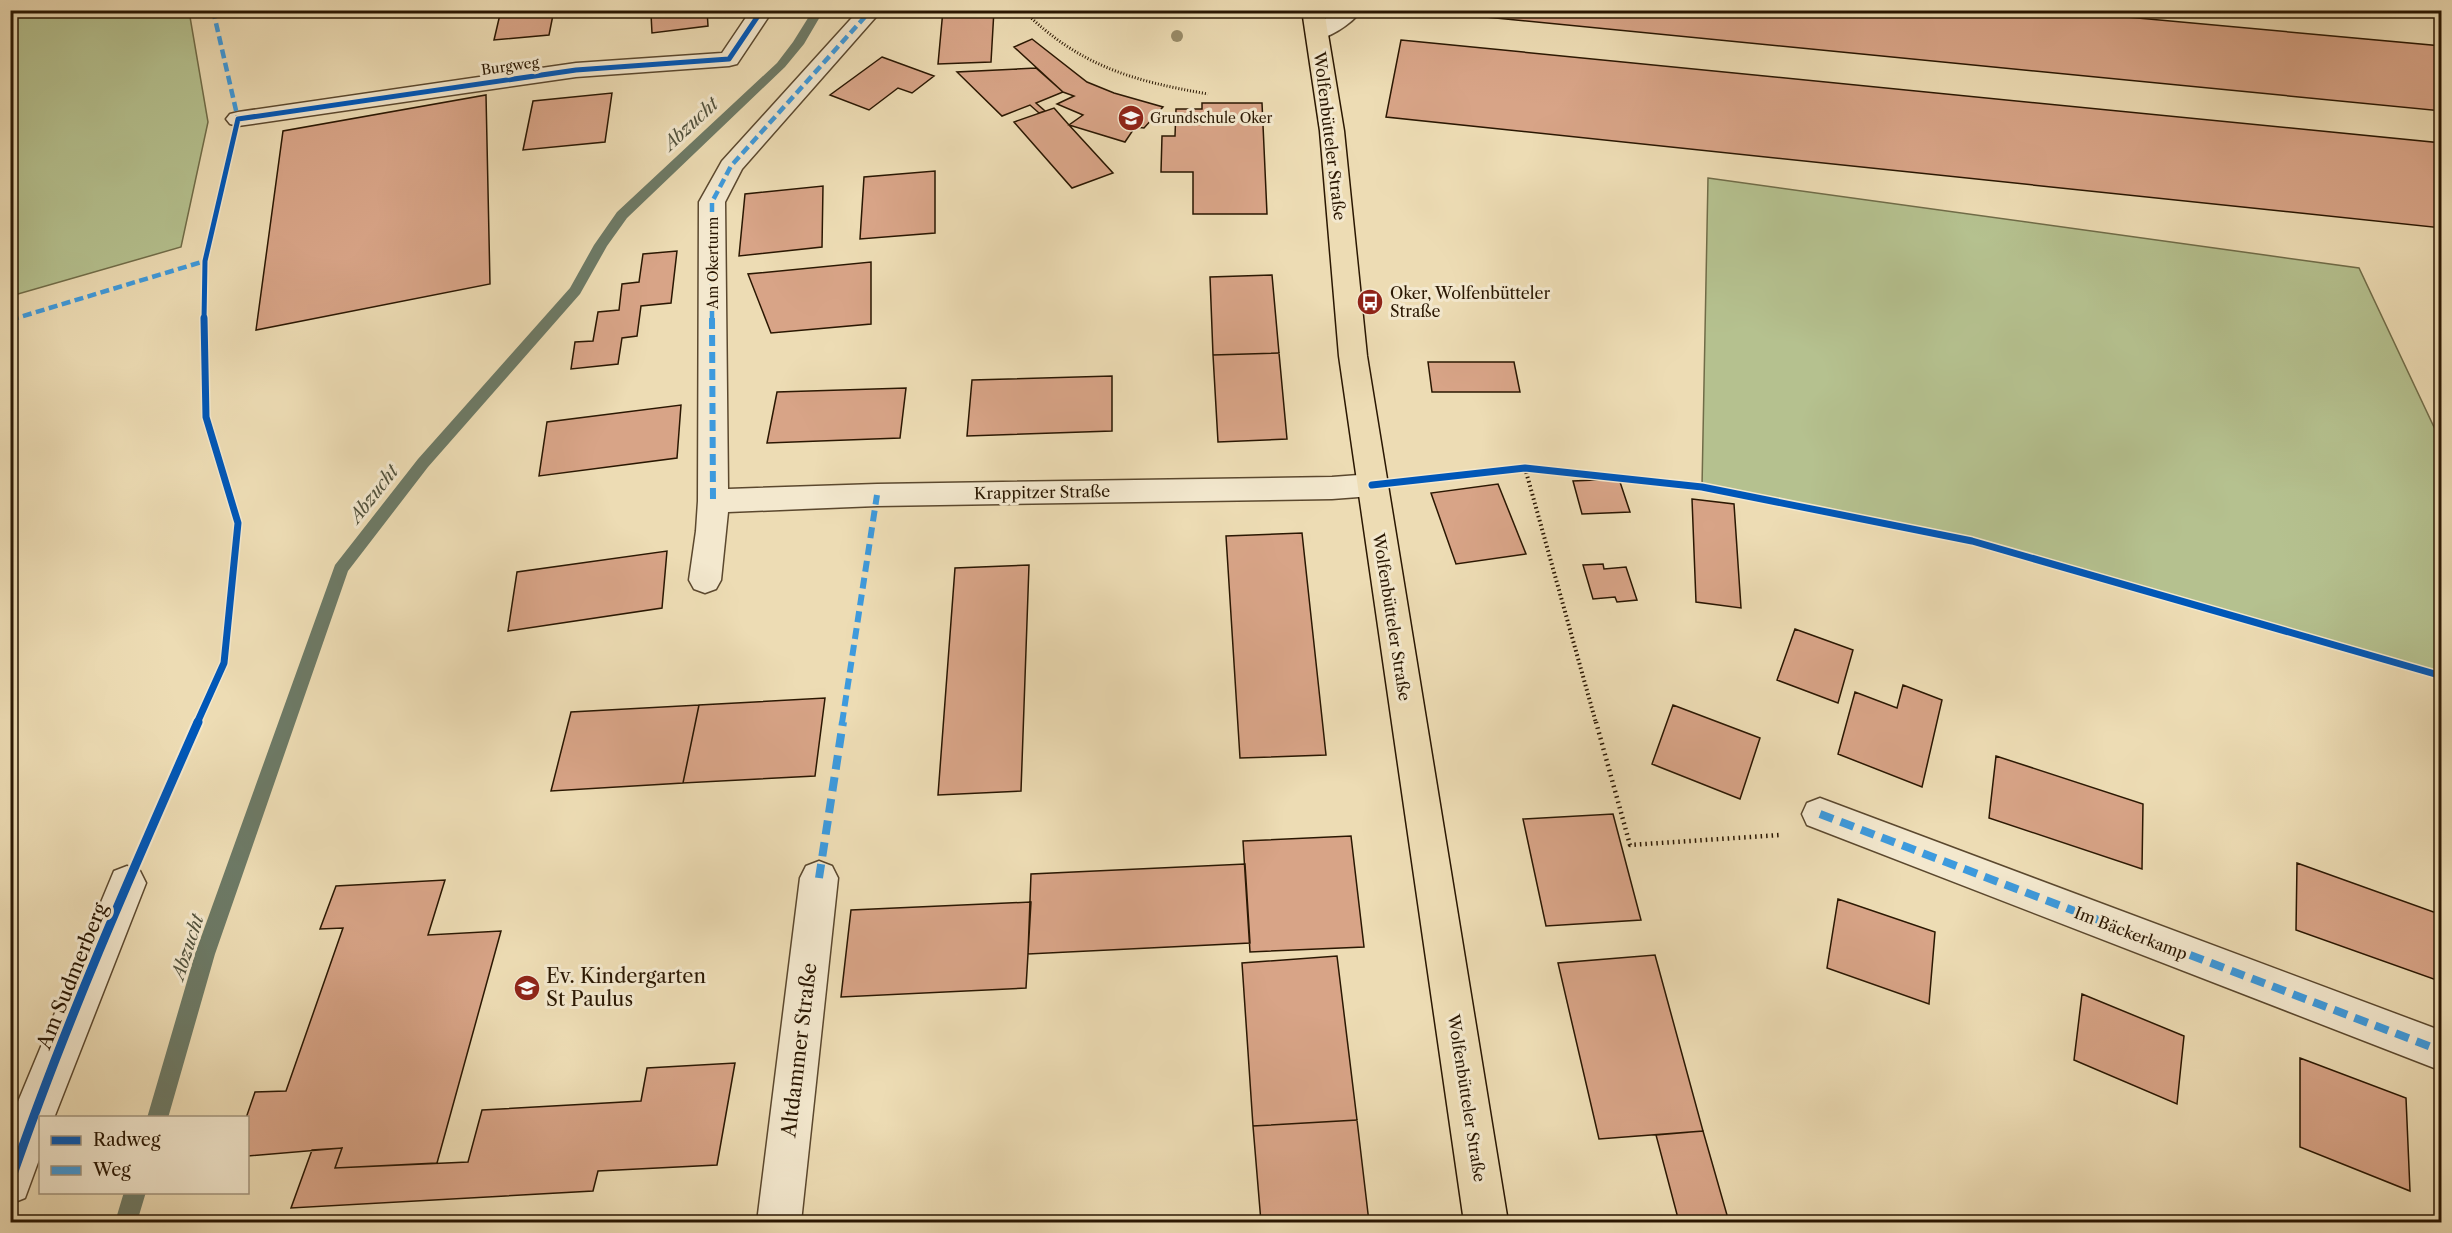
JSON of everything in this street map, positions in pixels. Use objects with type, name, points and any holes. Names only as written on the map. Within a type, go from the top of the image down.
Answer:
[{"type":"main road","name":"Wolfenbütteler Straße","points":[[1315,22],[1335,166],[1353,356],[1486,1222]]},
{"type":"street","name":"Burgweg","points":[[238,119],[576,70],[729,59],[762,10]]},
{"type":"street","name":"Am Okerturm","points":[[705,580],[712,531],[713,501],[712,202],[731,166],[871,10]]},
{"type":"street","points":[[1315,22],[1351,10]]},
{"type":"street","name":"Krappitzer Straße","points":[[713,501],[889,495],[1332,488],[1372,485]]},
{"type":"street","name":"Im Bäckerkamp","points":[[1820,814],[2442,1052]]},
{"type":"street","name":"Altdammer Straße","points":[[779,1222],[819,878]]},
{"type":"street","name":"Am Sudmerberg","points":[[10,1183],[38,1102],[127,883]]},
{"type":"path","points":[[1023,10],[1037,26],[1106,67],[1140,81],[1208,94]]},
{"type":"path","points":[[1525,468],[1630,845],[1778,836],[1820,814]]},
{"type":"green space","points":[[11,10],[189,11],[208,122],[181,247],[11,296]]},
{"type":"green space","points":[[1708,178],[2359,268],[2441,442],[2441,676],[1972,541],[1702,487]]},
{"type":"building","points":[[501,10],[554,10],[549,35],[494,40]]},
{"type":"building","points":[[637,10],[707,10],[708,26],[652,33],[651,14],[638,16]]},
{"type":"building","points":[[943,10],[994,10],[991,62],[938,64]]},
{"type":"building","points":[[1414,10],[2050,10],[2442,46],[2442,111]]},
{"type":"building","points":[[1032,39],[1087,82],[1114,93],[1163,107],[1144,128],[1135,127],[1125,142],[1069,125],[1083,115],[1057,104],[1074,96],[1063,92],[1014,47]]},
{"type":"building","points":[[1401,40],[2442,143],[2442,228],[1386,117]]},
{"type":"building","points":[[882,57],[934,76],[912,93],[898,88],[869,110],[830,95]]},
{"type":"building","points":[[1036,68],[1063,92],[1036,103],[1045,111],[1039,113],[1030,105],[1002,116],[957,72]]},
{"type":"building","points":[[612,93],[605,142],[523,150],[533,101]]},
{"type":"building","points":[[486,95],[490,284],[256,330],[283,131]]},
{"type":"building","points":[[1202,103],[1262,103],[1267,214],[1193,214],[1193,172],[1161,172],[1162,136],[1175,136],[1176,109],[1202,109]]},
{"type":"building","points":[[1054,108],[1113,173],[1072,188],[1014,122]]},
{"type":"building","points":[[935,171],[935,233],[860,239],[864,177]]},
{"type":"building","points":[[823,186],[822,247],[739,256],[745,194]]},
{"type":"building","points":[[677,251],[671,303],[641,306],[637,336],[622,338],[618,364],[571,369],[575,342],[593,341],[598,312],[619,310],[622,284],[639,282],[643,254]]},
{"type":"building","points":[[871,262],[871,324],[771,333],[748,274]]},
{"type":"building","points":[[1272,275],[1279,353],[1213,355],[1210,277]]},
{"type":"building","points":[[1279,353],[1287,439],[1218,442],[1213,355]]},
{"type":"building","points":[[1428,362],[1514,362],[1520,392],[1432,392]]},
{"type":"building","points":[[1112,376],[1112,431],[967,436],[972,380]]},
{"type":"building","points":[[906,388],[900,438],[767,443],[777,392]]},
{"type":"building","points":[[681,405],[677,458],[539,476],[547,422]]},
{"type":"building","points":[[1619,479],[1630,512],[1582,514],[1573,481]]},
{"type":"building","points":[[1498,484],[1526,554],[1456,564],[1431,493]]},
{"type":"building","points":[[1692,499],[1734,504],[1741,608],[1696,602]]},
{"type":"building","points":[[1302,533],[1326,755],[1240,758],[1226,536]]},
{"type":"building","points":[[667,551],[662,608],[508,631],[517,572]]},
{"type":"building","points":[[1603,564],[1604,569],[1626,567],[1637,600],[1617,602],[1615,597],[1593,599],[1583,565]]},
{"type":"building","points":[[1029,565],[1021,791],[938,795],[955,568]]},
{"type":"building","points":[[1795,629],[1853,650],[1838,703],[1777,680]]},
{"type":"building","points":[[1903,685],[1942,700],[1922,787],[1838,754],[1855,692],[1897,708]]},
{"type":"building","points":[[825,698],[815,776],[683,783],[699,705]]},
{"type":"building","points":[[699,705],[683,783],[551,791],[571,712]]},
{"type":"building","points":[[1673,705],[1760,738],[1740,799],[1652,764]]},
{"type":"building","points":[[1996,756],[2143,804],[2142,869],[1989,818]]},
{"type":"building","points":[[1613,814],[1641,920],[1546,926],[1523,819]]},
{"type":"building","points":[[1351,836],[1364,947],[1250,952],[1243,841]]},
{"type":"building","points":[[2297,863],[2442,915],[2442,982],[2296,930]]},
{"type":"building","points":[[1245,864],[1250,943],[1028,954],[1031,874]]},
{"type":"building","points":[[445,880],[428,935],[501,931],[437,1163],[335,1168],[342,1148],[249,1156],[249,1116],[247,1116],[255,1092],[286,1091],[343,928],[320,929],[336,886]]},
{"type":"building","points":[[1838,899],[1935,932],[1929,1004],[1827,968]]},
{"type":"building","points":[[1031,902],[1026,988],[841,997],[851,910]]},
{"type":"building","points":[[1655,955],[1703,1131],[1599,1139],[1558,963]]},
{"type":"building","points":[[1337,956],[1357,1120],[1253,1126],[1242,963]]},
{"type":"building","points":[[2082,994],[2184,1036],[2177,1104],[2074,1060]]},
{"type":"building","points":[[2300,1058],[2406,1098],[2410,1191],[2300,1147]]},
{"type":"building","points":[[735,1063],[717,1165],[598,1171],[593,1191],[291,1208],[312,1150],[342,1148],[335,1168],[468,1162],[482,1110],[641,1101],[647,1068]]},
{"type":"building","points":[[1357,1120],[1369,1222],[1261,1222],[1253,1126]]},
{"type":"building","points":[[1703,1131],[1729,1222],[1679,1222],[1656,1135]]},
{"type":"waterway","name":"Abzucht","points":[[158,1116],[205,954],[341,569],[423,463],[575,291],[601,245],[622,215],[781,65],[798,44],[819,10]]},
{"type":"waterway","name":"Abzucht","points":[[126,1222],[134,1194]]},
{"type":"marked path","points":[[213,10],[238,119],[237,125]]},
{"type":"marked path","points":[[713,501],[712,202],[731,166],[871,10]]},
{"type":"marked path","points":[[10,320],[205,261]]},
{"type":"marked path","points":[[819,878],[877,495]]},
{"type":"marked path","points":[[1820,814],[2442,1051]]},
{"type":"cycle path","points":[[10,1183],[38,1102],[127,883],[224,663],[238,523],[206,417],[203,346],[205,261],[238,119],[576,70],[729,59],[762,10]]},
{"type":"cycle path","points":[[1372,485],[1525,468],[1702,487],[1972,541],[2442,676]]},
{"type":"place","name":"Grundschule Oker","points":[[1131,118]]},
{"type":"place","name":"Oker, Wolfenbütteler Straße","points":[[1370,302]]},
{"type":"place","name":"Ev. Kindergarten St Paulus","points":[[527,988]]}]
